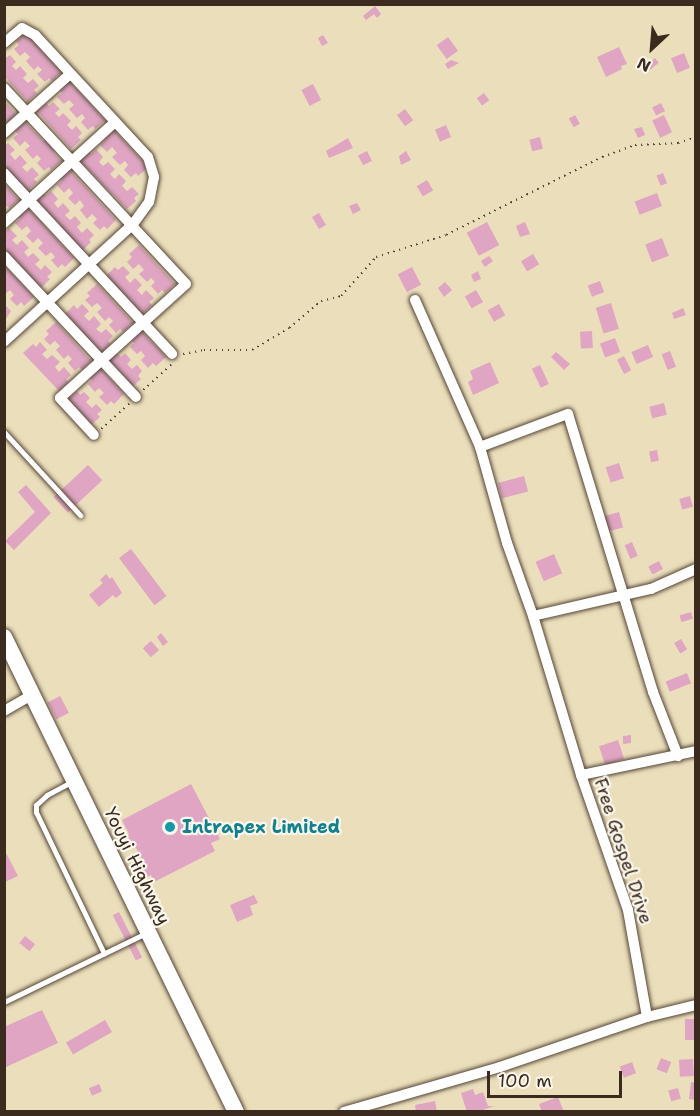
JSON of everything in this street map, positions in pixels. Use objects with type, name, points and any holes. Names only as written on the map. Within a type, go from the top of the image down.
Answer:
[{"type":"main road","name":"Youyi Highway","points":[[4,637],[236,1112]]},
{"type":"street","points":[[4,44],[22,28],[35,34],[148,157],[154,177],[148,202],[132,225],[4,342]]},
{"type":"street","points":[[4,134],[70,74]]},
{"type":"street","points":[[4,88],[186,284],[60,398],[94,435]]},
{"type":"street","points":[[4,223],[115,122]]},
{"type":"street","points":[[4,173],[172,354]]},
{"type":"street","points":[[4,256],[136,397]]},
{"type":"street","points":[[415,300],[480,447],[507,543],[534,616],[581,775]]},
{"type":"street","points":[[480,447],[568,414],[653,693],[678,756]]},
{"type":"street","points":[[534,616],[624,597],[651,589],[696,569]]},
{"type":"street","points":[[4,711],[32,695]]},
{"type":"street","name":"Free Gospel Drive","points":[[647,1017],[628,910],[581,775],[696,751]]},
{"type":"street","points":[[344,1112],[500,1067],[647,1017],[696,1005]]},
{"type":"lane","points":[[4,432],[80,515]]},
{"type":"lane","points":[[73,781],[47,795],[36,805],[36,812],[104,954]]},
{"type":"lane","points":[[4,1002],[147,933]]},
{"type":"path","points":[[172,354],[204,350],[252,350],[289,328],[321,301],[341,296],[376,257],[446,235],[602,157],[635,145],[678,143],[696,137]]},
{"type":"building","points":[[375,6],[381,14],[377,18],[374,14],[366,20],[363,16]]},
{"type":"building","points":[[26,33],[61,72],[52,81],[49,78],[45,82],[37,74],[42,70],[38,66],[34,70],[26,61],[30,57],[25,52],[20,56],[14,49],[19,45],[16,41]]},
{"type":"building","points":[[323,35],[328,43],[322,46],[318,38]]},
{"type":"building","points":[[448,37],[458,51],[447,59],[437,45]]},
{"type":"building","points":[[619,47],[627,64],[606,77],[597,57]]},
{"type":"building","points":[[684,53],[690,68],[677,73],[671,58]]},
{"type":"building","points":[[10,55],[16,62],[12,66],[16,70],[20,66],[27,74],[23,78],[28,83],[33,79],[39,86],[34,90],[37,93],[28,102],[4,76],[4,59]]},
{"type":"building","points":[[655,58],[659,63],[649,70],[646,66]]},
{"type":"building","points":[[451,60],[459,63],[448,69],[445,64]]},
{"type":"building","points":[[69,81],[105,120],[95,129],[93,126],[88,130],[81,122],[85,118],[82,114],[77,118],[69,109],[74,105],[69,100],[64,104],[57,97],[62,93],[59,89]]},
{"type":"building","points":[[313,84],[321,100],[310,106],[301,90]]},
{"type":"building","points":[[484,93],[489,100],[482,106],[477,98]]},
{"type":"building","points":[[4,101],[16,114],[7,123],[4,121]]},
{"type":"building","points":[[53,102],[60,109],[55,113],[59,117],[63,113],[71,121],[67,125],[72,130],[76,126],[82,133],[78,137],[81,140],[71,149],[37,111],[46,103],[49,106]]},
{"type":"building","points":[[661,103],[665,111],[656,116],[652,108]]},
{"type":"building","points":[[405,109],[413,120],[405,126],[397,115]]},
{"type":"building","points":[[575,115],[580,124],[574,127],[569,118]]},
{"type":"building","points":[[664,115],[672,132],[660,138],[652,120]]},
{"type":"building","points":[[25,122],[43,141],[45,139],[61,161],[51,170],[49,167],[44,171],[37,163],[41,159],[37,155],[33,159],[25,150],[30,146],[25,141],[20,146],[13,138],[18,134],[15,131]]},
{"type":"building","points":[[446,125],[451,137],[440,142],[435,130]]},
{"type":"building","points":[[642,127],[645,135],[638,138],[634,129]]},
{"type":"building","points":[[112,128],[148,167],[138,176],[136,173],[131,177],[124,170],[128,165],[125,161],[120,165],[112,157],[117,153],[112,147],[107,152],[100,145],[105,140],[102,137]]},
{"type":"building","points":[[540,137],[543,149],[532,151],[529,140]]},
{"type":"building","points":[[348,138],[353,148],[329,158],[326,151]]},
{"type":"building","points":[[8,143],[15,150],[10,154],[15,160],[20,155],[27,163],[22,167],[27,172],[32,167],[39,175],[34,179],[37,182],[27,191],[4,168],[4,146]]},
{"type":"building","points":[[96,149],[103,157],[99,162],[103,166],[108,162],[115,169],[110,174],[115,179],[119,174],[126,181],[122,186],[127,191],[132,187],[139,194],[134,198],[136,201],[127,209],[79,160],[88,151],[91,154]]},
{"type":"building","points":[[367,151],[372,161],[363,165],[358,156]]},
{"type":"building","points":[[406,151],[411,160],[401,165],[399,156]]},
{"type":"building","points":[[69,169],[116,220],[107,229],[104,226],[100,230],[93,223],[97,219],[92,214],[87,219],[80,210],[84,206],[80,200],[75,205],[68,198],[73,193],[69,188],[64,193],[57,185],[62,181],[59,178]]},
{"type":"building","points":[[663,173],[667,183],[661,186],[657,176]]},
{"type":"building","points":[[427,180],[433,190],[423,196],[417,186]]},
{"type":"building","points":[[4,184],[19,200],[10,208],[7,206],[4,208]]},
{"type":"building","points":[[51,191],[58,199],[54,203],[58,208],[63,203],[70,211],[65,215],[70,220],[75,216],[81,223],[77,227],[82,233],[87,228],[94,235],[82,251],[34,201],[43,193],[46,195]]},
{"type":"building","points":[[657,193],[662,206],[640,215],[635,202]]},
{"type":"building","points":[[357,203],[361,210],[353,214],[349,206]]},
{"type":"building","points":[[27,207],[74,258],[65,267],[62,264],[58,268],[51,260],[55,257],[51,252],[46,256],[38,248],[43,243],[38,238],[33,243],[26,236],[31,231],[27,226],[22,230],[15,223]]},
{"type":"building","points":[[319,213],[326,225],[319,229],[312,217]]},
{"type":"building","points":[[487,222],[499,245],[479,256],[467,233]]},
{"type":"building","points":[[525,222],[530,234],[520,237],[516,226]]},
{"type":"building","points":[[9,228],[17,236],[12,240],[17,245],[22,240],[29,248],[24,252],[28,257],[33,253],[40,260],[35,264],[41,270],[45,265],[52,272],[47,277],[50,279],[41,288],[4,250],[4,232]]},
{"type":"building","points":[[662,238],[669,256],[652,262],[645,244]]},
{"type":"building","points":[[139,245],[175,284],[165,293],[162,290],[158,294],[151,286],[155,282],[151,278],[147,282],[139,274],[144,270],[139,264],[133,269],[127,262],[132,257],[129,254]]},
{"type":"building","points":[[533,254],[539,264],[527,271],[521,261]]},
{"type":"building","points":[[489,256],[493,261],[485,267],[481,261]]},
{"type":"building","points":[[4,265],[34,297],[24,306],[21,302],[17,306],[10,299],[14,295],[10,290],[4,295]]},
{"type":"building","points":[[123,266],[130,273],[125,277],[130,283],[135,278],[142,285],[137,290],[142,295],[146,290],[154,298],[149,302],[152,305],[142,314],[106,276],[115,267],[118,270]]},
{"type":"building","points":[[412,267],[421,285],[407,292],[398,274]]},
{"type":"building","points":[[478,271],[481,279],[474,282],[471,275]]},
{"type":"building","points":[[600,281],[604,292],[592,297],[588,285]]},
{"type":"building","points":[[445,282],[452,290],[444,297],[438,288]]},
{"type":"building","points":[[97,284],[133,323],[123,332],[120,329],[116,333],[109,325],[113,321],[109,317],[105,321],[97,312],[102,308],[97,303],[92,307],[85,300],[90,296],[87,293]]},
{"type":"building","points":[[476,290],[483,302],[472,309],[465,296]]},
{"type":"building","points":[[611,303],[619,329],[604,333],[596,308]]},
{"type":"building","points":[[4,304],[11,311],[4,322]]},
{"type":"building","points":[[82,304],[89,311],[84,316],[89,321],[94,316],[101,324],[96,329],[101,333],[106,329],[113,336],[108,341],[111,344],[101,353],[65,314],[74,305],[77,309]]},
{"type":"building","points":[[499,304],[505,315],[494,322],[488,310]]},
{"type":"building","points":[[683,308],[686,315],[674,319],[672,313]]},
{"type":"building","points":[[56,322],[91,361],[82,370],[79,367],[75,371],[68,363],[72,359],[68,355],[64,359],[56,350],[60,346],[55,341],[50,345],[44,339],[49,334],[46,331]]},
{"type":"building","points":[[141,331],[166,357],[156,366],[153,363],[148,368],[141,360],[145,356],[141,351],[137,354],[130,347],[134,343],[131,340]]},
{"type":"building","points":[[592,331],[593,348],[581,349],[580,332]]},
{"type":"building","points":[[615,338],[620,352],[605,358],[600,343]]},
{"type":"building","points":[[40,342],[47,350],[42,354],[47,359],[52,355],[60,362],[55,367],[59,372],[64,367],[71,375],[66,379],[69,382],[59,391],[23,353],[33,344],[36,347]]},
{"type":"building","points":[[648,345],[653,357],[637,364],[631,352]]},
{"type":"building","points":[[670,351],[676,367],[668,370],[662,354]]},
{"type":"building","points":[[556,352],[570,364],[564,370],[551,357]]},
{"type":"building","points":[[117,353],[121,357],[125,353],[131,360],[127,364],[132,369],[137,365],[142,371],[138,376],[141,379],[132,387],[108,361]]},
{"type":"building","points":[[624,356],[631,370],[624,374],[617,360]]},
{"type":"building","points":[[490,362],[499,383],[473,395],[468,382],[473,379],[470,371]]},
{"type":"building","points":[[540,365],[549,384],[541,388],[532,369]]},
{"type":"building","points":[[100,368],[124,394],[114,404],[111,401],[107,405],[99,397],[104,393],[99,388],[95,392],[88,384],[92,380],[89,378]]},
{"type":"building","points":[[77,391],[80,395],[84,392],[90,398],[86,402],[92,408],[96,404],[102,410],[97,414],[100,417],[91,425],[68,399]]},
{"type":"building","points":[[664,403],[667,415],[652,418],[649,407]]},
{"type":"building","points":[[657,450],[659,461],[651,462],[649,451]]},
{"type":"building","points":[[619,463],[624,478],[611,483],[606,467]]},
{"type":"building","points":[[88,465],[102,480],[68,512],[54,497]]},
{"type":"building","points":[[524,476],[528,491],[502,498],[498,483]]},
{"type":"building","points":[[26,485],[51,513],[14,550],[5,541],[35,512],[18,492]]},
{"type":"building","points":[[690,496],[693,507],[682,509],[679,499]]},
{"type":"building","points":[[619,512],[623,527],[609,531],[605,516]]},
{"type":"building","points":[[632,542],[638,556],[630,559],[625,545]]},
{"type":"building","points":[[131,549],[167,596],[155,605],[119,558]]},
{"type":"building","points":[[554,554],[562,573],[544,581],[536,562]]},
{"type":"building","points":[[659,561],[663,569],[652,574],[648,566]]},
{"type":"building","points":[[106,574],[110,579],[112,577],[122,593],[116,598],[113,595],[99,607],[89,595],[103,583],[100,580]]},
{"type":"building","points":[[691,612],[693,619],[681,622],[679,615]]},
{"type":"building","points":[[161,633],[168,642],[163,646],[157,637]]},
{"type":"building","points":[[681,639],[687,649],[680,653],[674,643]]},
{"type":"building","points":[[151,641],[159,650],[151,657],[143,648]]},
{"type":"building","points":[[687,673],[691,683],[670,692],[666,682]]},
{"type":"building","points":[[60,696],[69,713],[57,719],[48,703]]},
{"type":"building","points":[[631,735],[631,743],[623,744],[623,736]]},
{"type":"building","points":[[618,740],[624,759],[605,765],[599,746]]},
{"type":"building","name":"Intrapex Limited","points":[[191,784],[220,839],[211,843],[215,851],[154,882],[151,875],[145,878],[142,870],[146,868],[134,844],[129,846],[124,837],[129,834],[122,820]]},
{"type":"building","points":[[4,849],[18,876],[5,882],[4,881]]},
{"type":"building","points":[[254,895],[258,903],[250,906],[253,915],[237,922],[230,905]]},
{"type":"building","points":[[119,912],[142,957],[136,961],[113,915]]},
{"type":"building","points":[[25,936],[35,944],[29,951],[19,943]]},
{"type":"building","points":[[42,1010],[58,1043],[4,1068],[4,1027]]},
{"type":"building","points":[[685,1019],[696,1019],[696,1040],[685,1040]]},
{"type":"building","points":[[105,1020],[112,1032],[73,1055],[66,1042]]},
{"type":"building","points":[[661,1058],[671,1062],[667,1073],[657,1069]]},
{"type":"building","points":[[693,1059],[694,1076],[680,1077],[679,1060]]},
{"type":"building","points":[[632,1062],[636,1073],[624,1078],[620,1066]]},
{"type":"building","points":[[691,1082],[696,1083],[696,1100],[689,1099]]},
{"type":"building","points":[[99,1084],[102,1091],[92,1096],[89,1088]]},
{"type":"building","points":[[678,1088],[681,1099],[671,1101],[668,1091]]},
{"type":"building","points":[[473,1089],[475,1095],[483,1092],[488,1106],[494,1106],[477,1112],[467,1112],[461,1093]]},
{"type":"building","points":[[558,1097],[564,1112],[542,1112],[539,1104]]},
{"type":"building","points":[[435,1101],[437,1112],[416,1112],[415,1105]]},
{"type":"place","name":"Intrapex Limited","points":[[170,827]]}]
